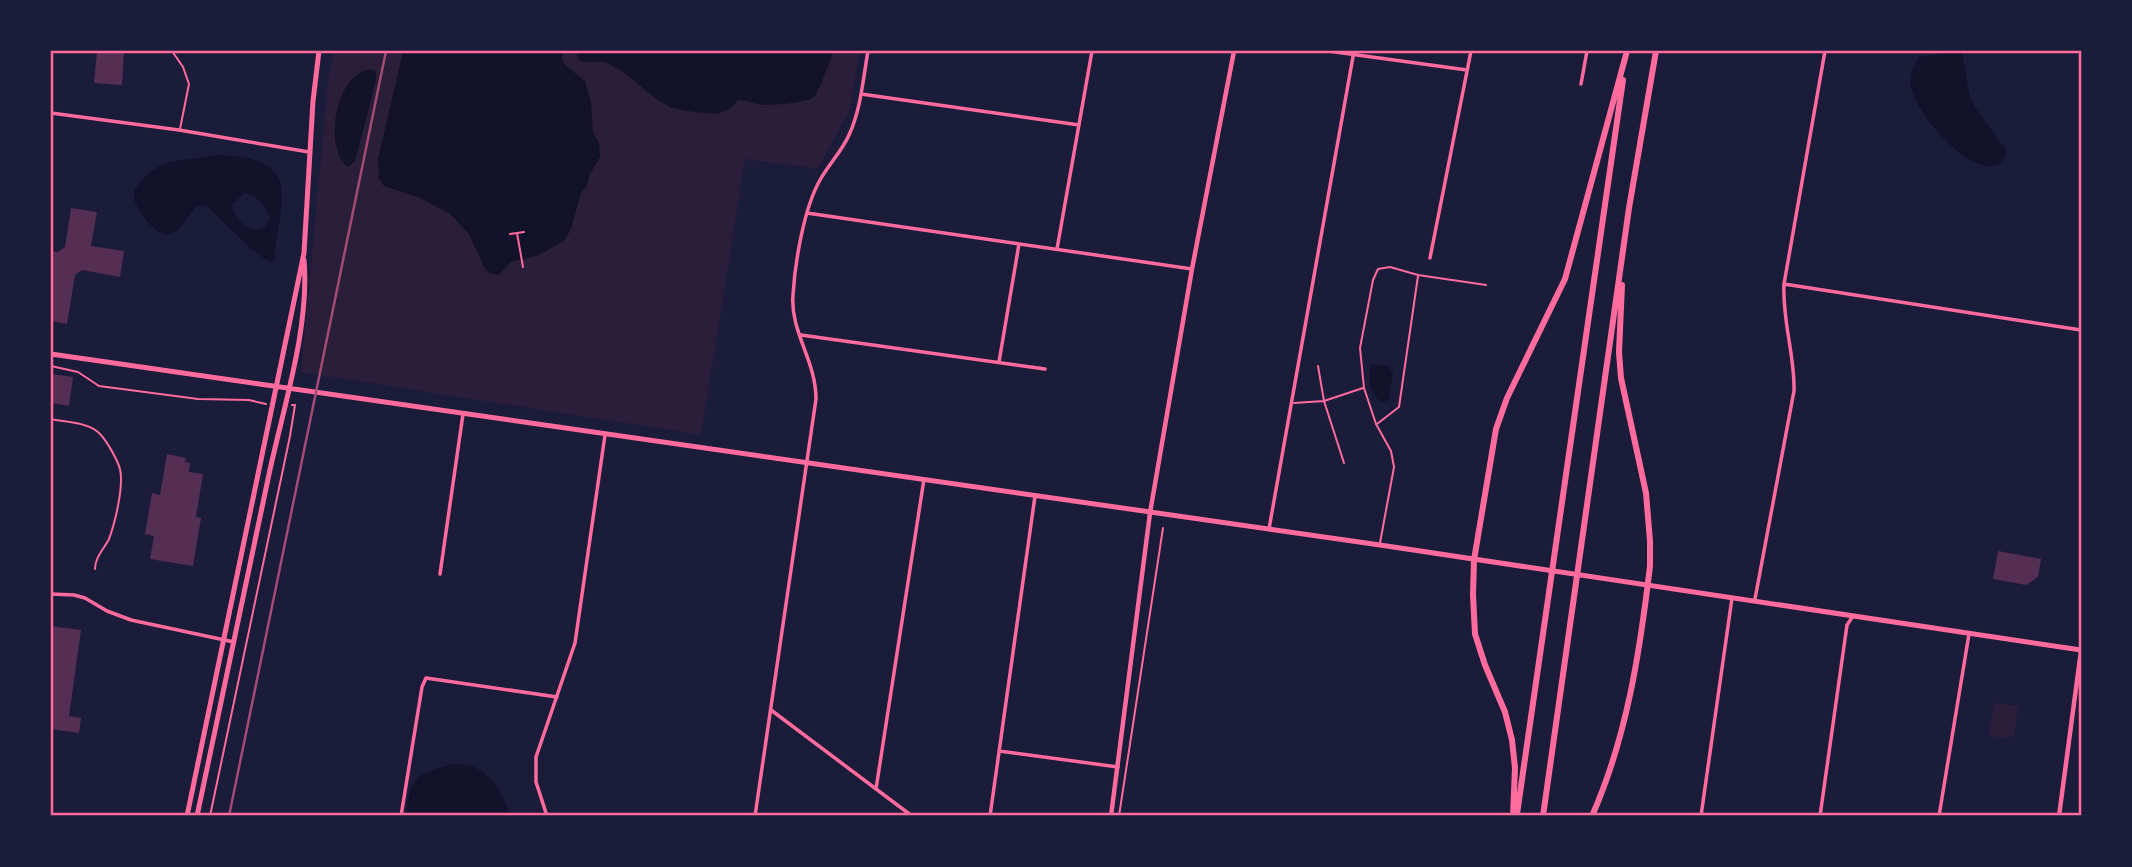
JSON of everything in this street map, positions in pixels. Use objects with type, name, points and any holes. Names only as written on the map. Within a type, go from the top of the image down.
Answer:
[{"type":"highway","points":[[1515,816],[1627,51]]},
{"type":"highway","points":[[1515,816],[1512,740],[1505,712],[1475,634],[1472,595],[1474,560],[1498,422],[1565,279],[1627,51]]},
{"type":"highway","points":[[1543,816],[1626,234],[1656,51]]},
{"type":"highway","points":[[1592,816],[1612,767],[1624,727],[1647,585],[1650,541],[1649,516],[1626,406],[1619,352],[1626,234]]},
{"type":"main road","points":[[197,816],[289,388],[303,304],[313,101],[319,51]]},
{"type":"main road","points":[[187,816],[304,253]]},
{"type":"main road","points":[[51,354],[1755,599],[2081,651]]},
{"type":"street","points":[[755,816],[816,408],[813,368],[794,316],[793,295],[807,214],[820,179],[850,134],[861,94],[868,51]]},
{"type":"street","points":[[1057,250],[1092,51]]},
{"type":"street","points":[[1111,816],[1150,513],[1192,270],[1234,51]]},
{"type":"street","points":[[1328,51],[1467,70]]},
{"type":"street","points":[[1430,258],[1471,51]]},
{"type":"street","points":[[1581,84],[1587,51]]},
{"type":"street","points":[[1755,599],[1794,391],[1783,307],[1784,284],[1825,51]]},
{"type":"street","points":[[1269,529],[1353,53]]},
{"type":"street","points":[[861,94],[1079,125]]},
{"type":"street","points":[[51,113],[179,130],[311,152]]},
{"type":"street","points":[[807,214],[1192,270]]},
{"type":"street","points":[[999,362],[1019,244]]},
{"type":"street","points":[[1784,284],[2081,330]]},
{"type":"street","points":[[800,335],[1045,369]]},
{"type":"street","points":[[440,574],[463,414]]},
{"type":"street","points":[[547,816],[536,782],[536,757],[569,664],[577,633],[605,435]]},
{"type":"street","points":[[876,789],[924,479]]},
{"type":"street","points":[[990,816],[1035,495]]},
{"type":"street","points":[[51,594],[85,598],[107,611],[131,620],[234,642]]},
{"type":"street","points":[[1701,816],[1732,596]]},
{"type":"street","points":[[1820,816],[1847,625],[1854,614]]},
{"type":"street","points":[[1939,816],[1969,632]]},
{"type":"street","points":[[2059,816],[2081,651]]},
{"type":"street","points":[[401,816],[422,687],[426,678],[557,697]]},
{"type":"street","points":[[771,710],[912,816]]},
{"type":"street","points":[[999,751],[1118,768]]},
{"type":"lane","points":[[172,51],[189,83],[179,130]]},
{"type":"lane","points":[[1380,545],[1394,467],[1391,451],[1376,424],[1364,388],[1360,348],[1373,280],[1378,269],[1390,267],[1419,275],[1486,285]]},
{"type":"lane","points":[[1376,424],[1399,407],[1419,275]]},
{"type":"lane","points":[[1318,366],[1324,401],[1344,463]]},
{"type":"lane","points":[[1292,403],[1324,401],[1364,388]]},
{"type":"lane","points":[[51,419],[86,425],[97,431],[120,469],[120,492],[109,538],[95,563],[95,569]]},
{"type":"path","points":[[510,234],[524,232]]},
{"type":"path","points":[[517,233],[523,267]]},
{"type":"path","points":[[51,366],[78,372],[99,386],[198,399],[248,400],[260,404]]},
{"type":"path","points":[[210,816],[295,405]]},
{"type":"path","points":[[1118,816],[1163,528]]},
{"type":"shaded area","points":[[335,51],[860,51],[849,111],[818,169],[745,159],[701,435],[301,372],[329,72]]},
{"type":"shaded area","points":[[403,51],[564,51],[564,64],[585,81],[600,157],[581,193],[571,229],[564,241],[537,256],[511,262],[499,275],[492,274],[485,269],[469,234],[450,214],[420,198],[384,186],[379,179],[378,159]]},
{"type":"shaded area","points":[[575,51],[834,51],[814,97],[765,105],[738,100],[724,112],[711,114],[664,104],[611,65],[580,61]]},
{"type":"shaded area","points":[[1962,52],[1969,94],[1976,109],[2006,150],[2003,162],[1991,166],[1977,163],[1962,155],[1948,143],[1924,113],[1911,87],[1912,71],[1919,57]]},
{"type":"shaded area","points":[[370,69],[376,72],[376,80],[355,162],[347,167],[340,157],[336,143],[337,112],[341,96],[349,83],[358,74]]},
{"type":"shaded area","points":[[217,155],[245,158],[264,164],[275,173],[281,185],[282,200],[274,260],[271,263],[250,248],[206,205],[196,207],[177,231],[165,235],[149,224],[138,208],[134,192],[151,172],[167,163]],"holes":[[[245,193],[254,196],[266,209],[270,218],[266,226],[254,229],[237,217],[232,204]]]},
{"type":"shaded area","points":[[1371,364],[1388,366],[1393,373],[1389,400],[1381,402],[1374,395],[1370,380]]},
{"type":"shaded area","points":[[1994,703],[2018,706],[2014,736],[2009,735],[2009,739],[1989,736]]},
{"type":"shaded area","points":[[452,764],[472,766],[487,775],[502,794],[509,816],[406,816],[410,793],[417,779],[430,771]]},
{"type":"building","points":[[97,51],[124,51],[122,85],[94,83]]},
{"type":"building","points":[[71,208],[97,212],[91,246],[124,251],[120,277],[82,270],[75,275],[67,324],[51,321],[51,251],[58,252],[65,247]]},
{"type":"building","points":[[51,374],[73,377],[69,406],[51,403]]},
{"type":"building","points":[[167,454],[186,458],[185,462],[190,463],[189,472],[203,474],[196,517],[201,518],[193,566],[150,559],[154,536],[145,534],[152,493],[160,495]]},
{"type":"building","points":[[1998,551],[2041,559],[2038,577],[2026,585],[1993,579]]},
{"type":"building","points":[[51,626],[81,630],[69,716],[81,718],[79,733],[51,729]]},
{"type":"railway","points":[[229,816],[386,51]]}]
